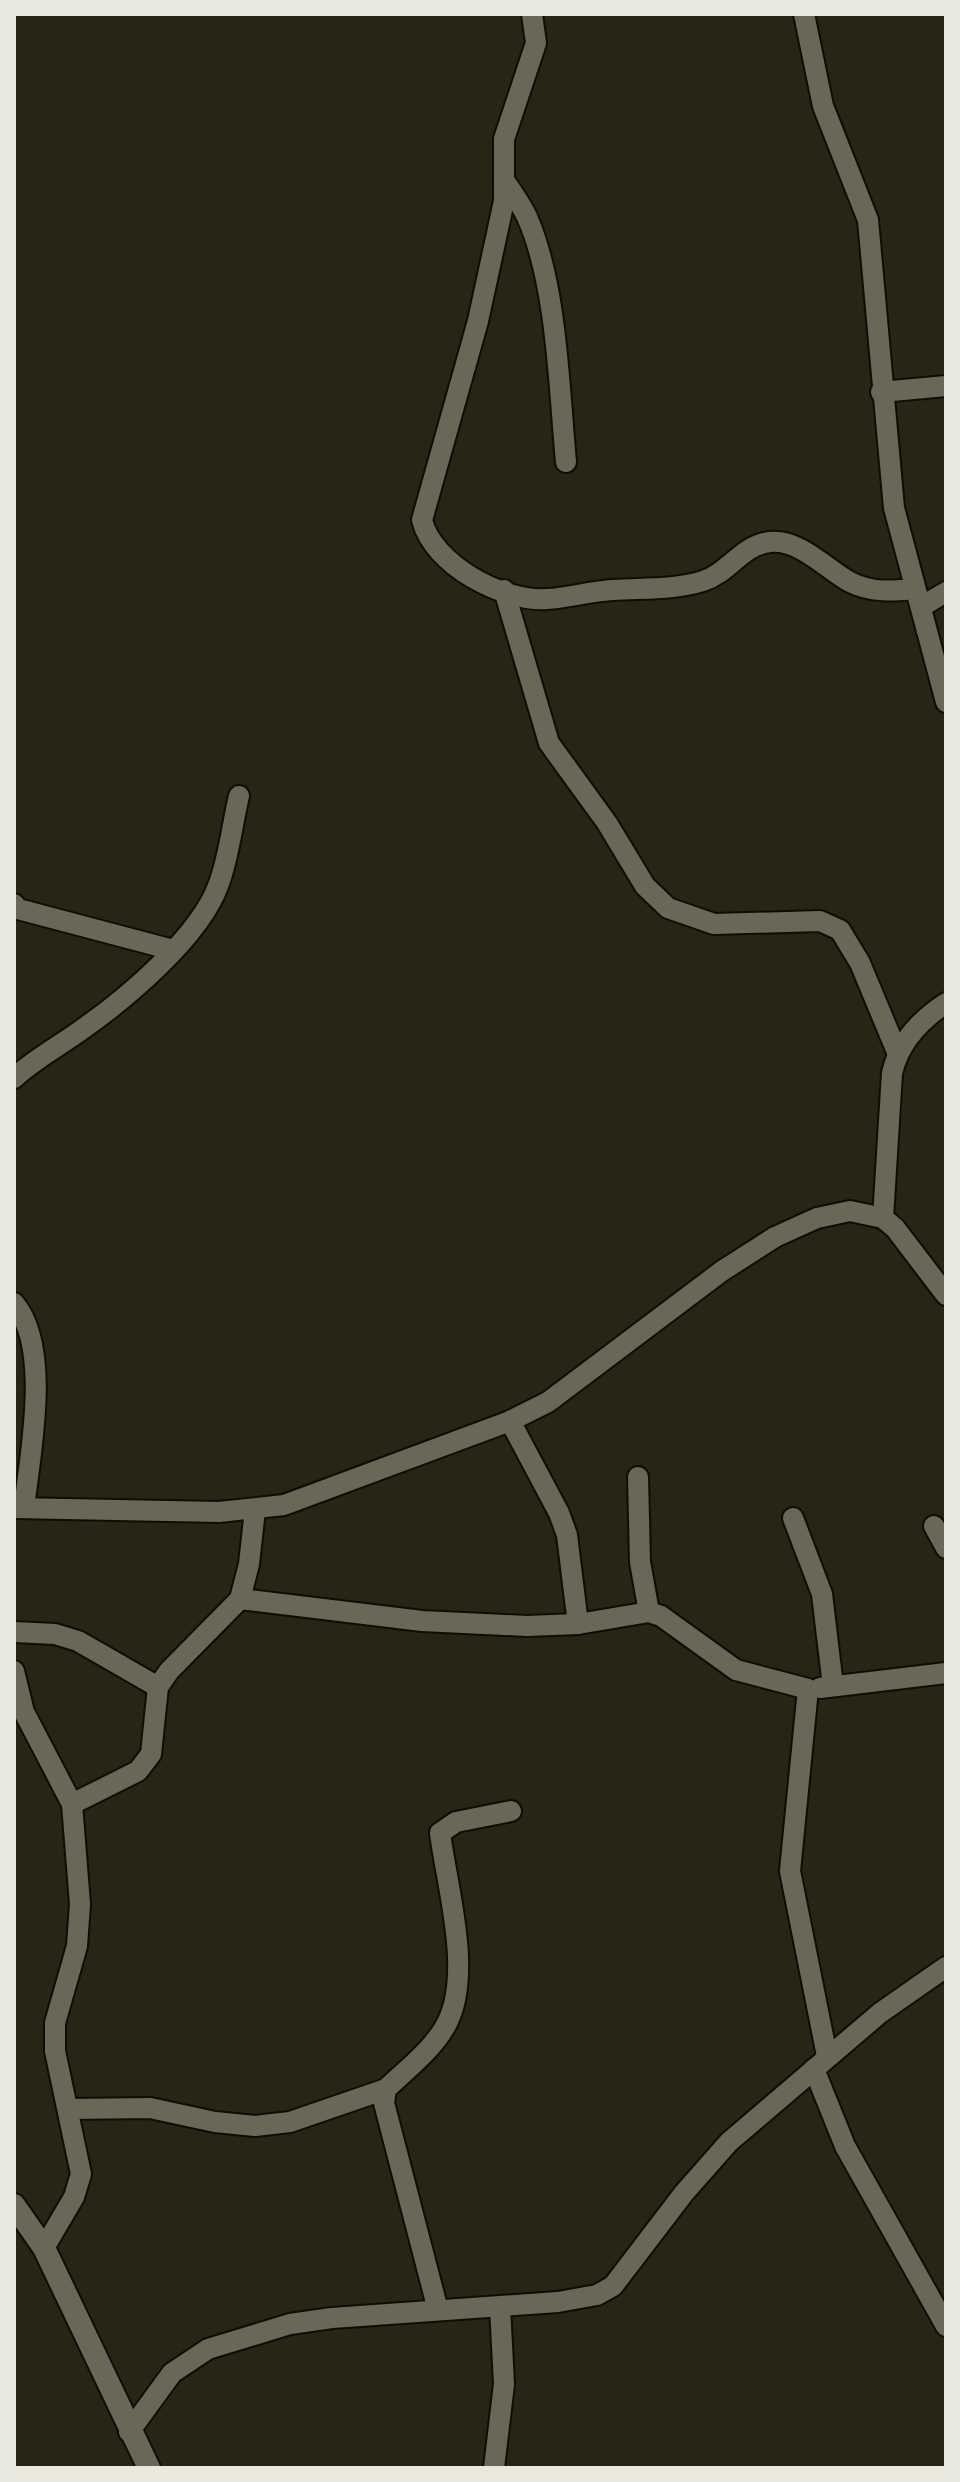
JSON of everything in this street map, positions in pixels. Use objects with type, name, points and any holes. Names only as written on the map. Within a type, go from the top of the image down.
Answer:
[{"type":"street","points":[[532,14],[536,43],[504,139],[504,201],[478,321],[422,520],[433,545],[447,561],[477,581],[545,600],[586,592],[681,587],[706,580],[727,568],[748,548],[769,542],[795,548],[850,582],[874,590],[918,598],[946,592]]},
{"type":"street","points":[[804,14],[823,106],[868,220],[874,255],[881,392],[894,508],[946,702]]},
{"type":"street","points":[[504,179],[526,215],[535,240],[557,360],[566,462]]},
{"type":"street","points":[[881,392],[946,386]]},
{"type":"street","points":[[504,590],[549,743],[607,823],[645,886],[668,908],[714,924],[820,921],[840,930],[860,963],[897,1052]]},
{"type":"street","points":[[14,1078],[34,1060],[104,1014],[173,950],[205,910],[218,886],[239,796]]},
{"type":"street","points":[[14,904],[18,909],[173,950]]},
{"type":"street","points":[[883,1218],[892,1073],[897,1052],[915,1030],[946,1003]]},
{"type":"street","points":[[14,1303],[24,1321],[38,1378],[19,1508],[255,1510],[284,1505],[510,1421],[559,1394],[722,1271],[775,1237],[817,1218],[850,1211],[883,1218],[918,1256],[946,1295]]},
{"type":"street","points":[[510,1421],[563,1524],[578,1624]]},
{"type":"street","points":[[638,1477],[640,1562],[649,1612]]},
{"type":"street","points":[[72,1804],[138,1771],[151,1754],[158,1687],[169,1671],[240,1599],[249,1564],[255,1510]]},
{"type":"street","points":[[793,1518],[822,1594],[833,1686]]},
{"type":"street","points":[[934,1526],[946,1548]]},
{"type":"street","points":[[240,1599],[422,1621],[527,1626],[578,1624],[649,1612],[661,1616],[736,1670],[808,1689],[946,1673]]},
{"type":"street","points":[[14,1632],[55,1634],[78,1641],[158,1687]]},
{"type":"street","points":[[14,1671],[19,1714],[72,1804],[80,1904],[78,1932],[55,2023],[55,2051],[81,2174],[74,2197],[44,2248]]},
{"type":"street","points":[[808,1689],[790,1871],[821,2062],[845,2146],[946,2326]]},
{"type":"street","points":[[68,2109],[150,2108],[215,2122],[255,2126],[290,2122],[386,2089],[447,2024],[456,2001],[460,1972],[440,1833],[456,1822],[511,1811]]},
{"type":"street","points":[[129,2432],[172,2373],[208,2349],[290,2324],[500,2307],[584,2297],[613,2286],[684,2193],[729,2142],[880,2013],[946,1967]]},
{"type":"street","points":[[386,2089],[387,2114],[438,2310]]},
{"type":"street","points":[[14,2205],[20,2227],[44,2248],[129,2432],[149,2468]]},
{"type":"street","points":[[494,2468],[504,2384],[500,2307]]}]
